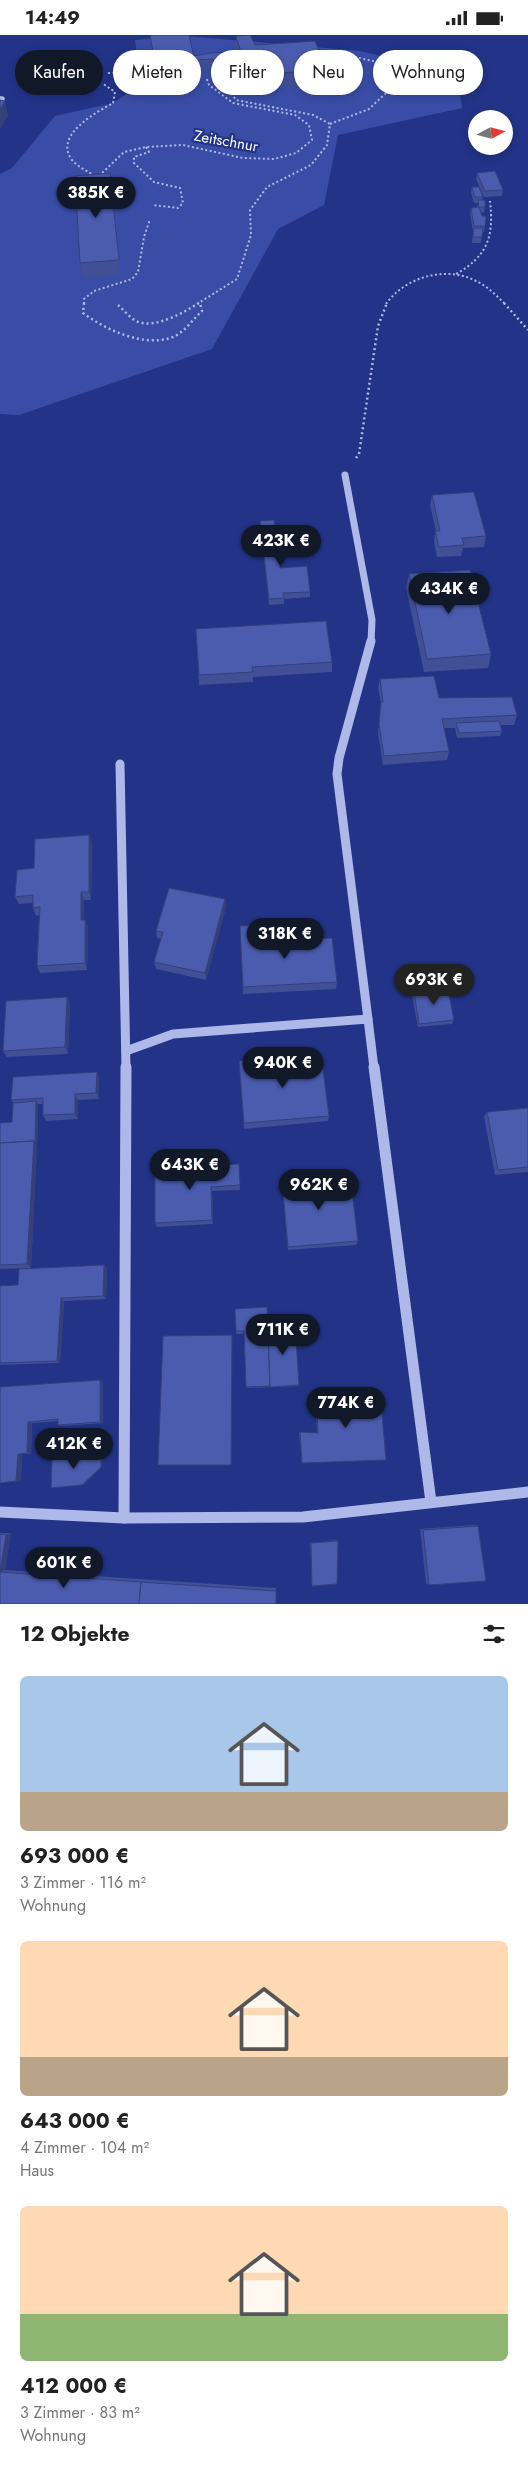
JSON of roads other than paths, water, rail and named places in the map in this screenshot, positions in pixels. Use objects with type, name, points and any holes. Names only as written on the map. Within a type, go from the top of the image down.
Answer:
[{"type":"street","points":[[345,475],[372,620],[371,644],[339,758],[338,774],[431,1503]]},
{"type":"street","points":[[120,764],[126,1051],[124,1518]]},
{"type":"street","points":[[126,1051],[152,1040],[173,1034],[368,1019]]},
{"type":"street","points":[[0,1512],[124,1518],[303,1517],[528,1492]]}]
